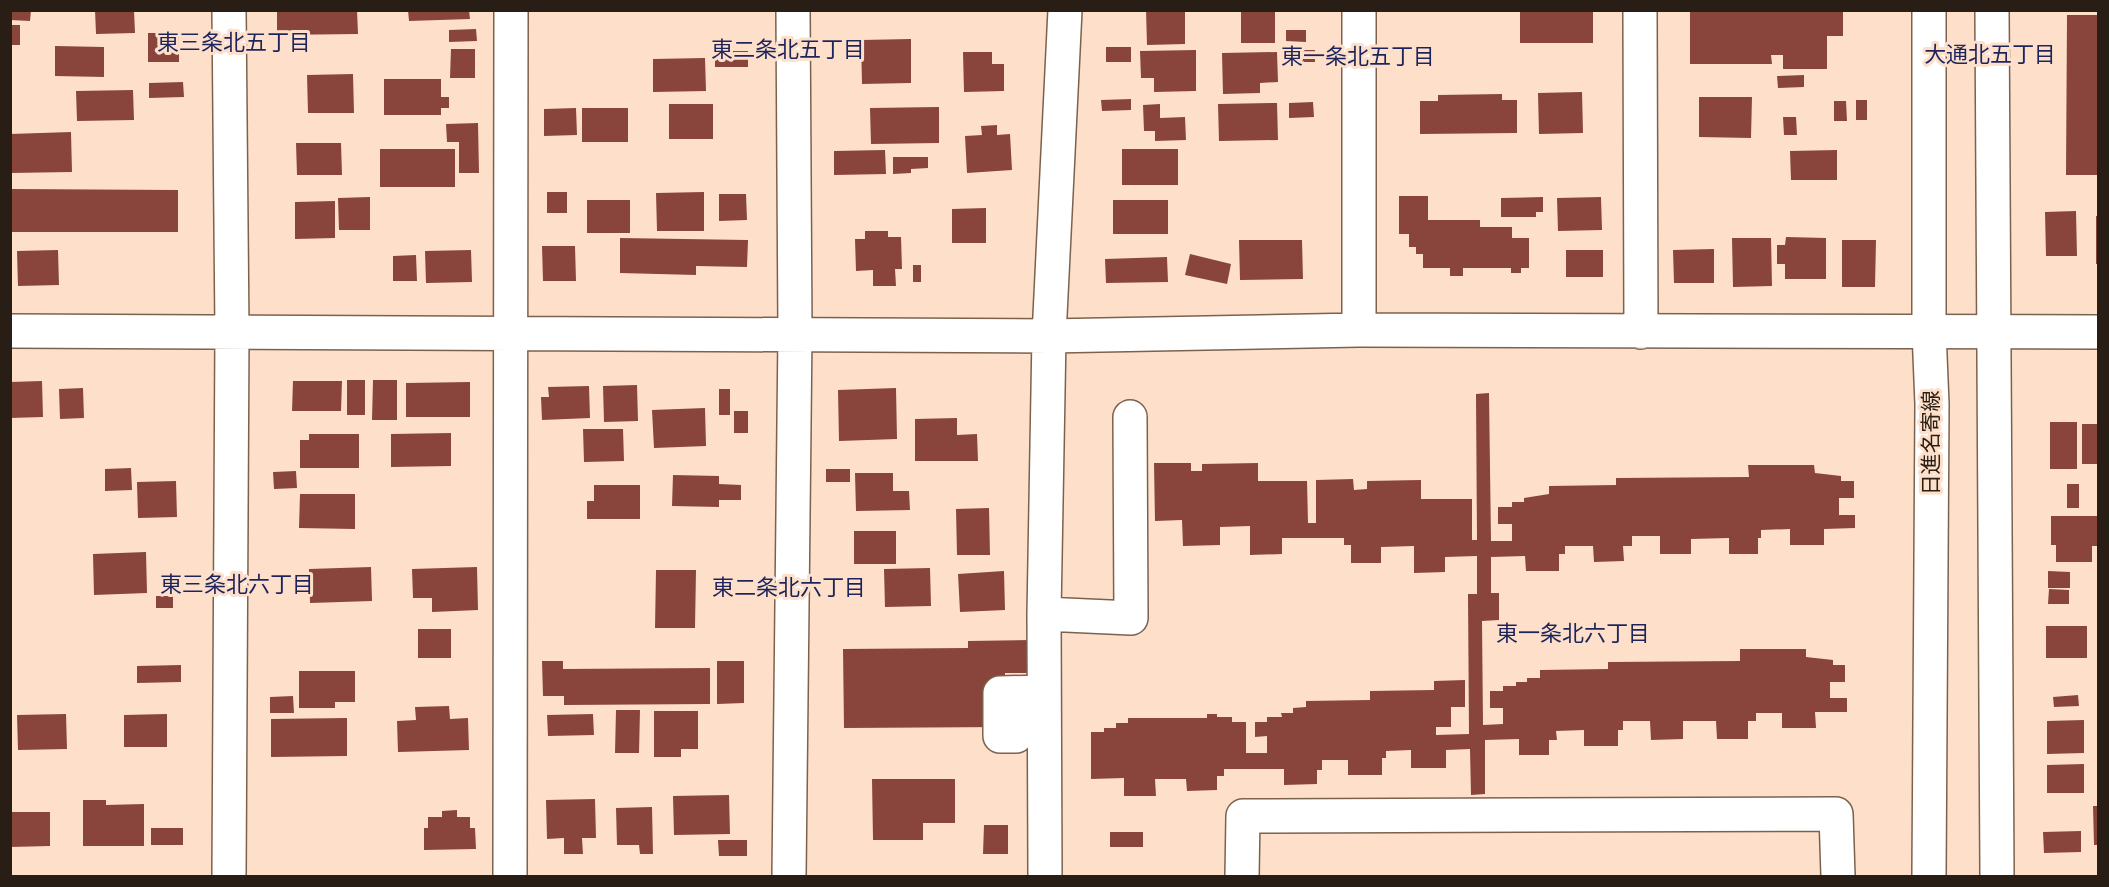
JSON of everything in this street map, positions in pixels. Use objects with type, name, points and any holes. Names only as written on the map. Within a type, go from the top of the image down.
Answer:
[{"type":"street","points":[[229,10],[232,332],[229,876]]},
{"type":"street","points":[[510,876],[511,10]]},
{"type":"street","points":[[789,876],[795,333],[793,10]]},
{"type":"street","points":[[1046,876],[1044,614],[1049,336],[1065,10]]},
{"type":"street","points":[[1359,10],[1359,330]]},
{"type":"street","points":[[1640,10],[1641,332]]},
{"type":"street","name":"日進名寄線","points":[[1929,10],[1929,331],[1932,404],[1929,876]]},
{"type":"street","points":[[1992,10],[1996,332],[1997,876]]},
{"type":"street","points":[[10,331],[1049,336],[1359,330],[2098,332]]},
{"type":"street","points":[[1044,614],[1131,618],[1130,417]]},
{"type":"street","points":[[1242,876],[1243,816],[1836,814],[1838,876]]},
{"type":"building","points":[[10,10],[31,10],[30,21],[10,20]]},
{"type":"building","points":[[95,10],[134,10],[135,33],[96,34]]},
{"type":"building","points":[[277,10],[357,10],[358,34],[277,35]]},
{"type":"building","points":[[408,10],[469,10],[470,19],[409,21]]},
{"type":"building","points":[[1146,10],[1185,10],[1185,44],[1147,45]]},
{"type":"building","points":[[1241,10],[1275,10],[1275,43],[1241,43]]},
{"type":"building","points":[[1690,10],[1843,12],[1843,36],[1827,36],[1827,69],[1783,69],[1783,55],[1771,55],[1772,64],[1690,64]]},
{"type":"building","points":[[1520,12],[1593,12],[1593,43],[1520,43]]},
{"type":"building","points":[[2067,15],[2098,15],[2098,175],[2066,175]]},
{"type":"building","points":[[10,25],[20,25],[20,45],[10,45]]},
{"type":"building","points":[[476,29],[477,41],[449,42],[449,30]]},
{"type":"building","points":[[1286,30],[1306,30],[1306,42],[1286,41]]},
{"type":"building","points":[[148,33],[179,33],[179,62],[148,62]]},
{"type":"building","points":[[911,39],[911,83],[862,84],[861,40]]},
{"type":"building","points":[[55,46],[104,47],[104,77],[55,76]]},
{"type":"building","points":[[1106,47],[1131,47],[1131,62],[1106,62]]},
{"type":"building","points":[[451,49],[475,49],[475,78],[450,78]]},
{"type":"building","points":[[1196,50],[1196,91],[1154,92],[1154,78],[1141,78],[1140,51]]},
{"type":"building","points":[[1283,50],[1315,50],[1315,62],[1283,62]]},
{"type":"building","points":[[715,51],[748,51],[748,67],[715,67]]},
{"type":"building","points":[[963,52],[992,52],[992,64],[1004,64],[1004,91],[964,92]]},
{"type":"building","points":[[1277,52],[1278,82],[1260,83],[1260,93],[1223,94],[1222,53]]},
{"type":"building","points":[[705,58],[706,91],[653,92],[653,59]]},
{"type":"building","points":[[353,74],[354,113],[308,113],[307,75]]},
{"type":"building","points":[[1804,75],[1804,87],[1778,88],[1777,76]]},
{"type":"building","points":[[384,79],[441,79],[441,97],[449,97],[449,108],[441,108],[441,115],[384,115]]},
{"type":"building","points":[[183,82],[184,97],[149,98],[149,83]]},
{"type":"building","points":[[133,90],[134,120],[77,121],[76,91]]},
{"type":"building","points":[[1582,92],[1583,133],[1539,134],[1538,93]]},
{"type":"building","points":[[1502,94],[1502,100],[1517,100],[1517,133],[1420,134],[1420,101],[1438,101],[1438,95]]},
{"type":"building","points":[[1699,97],[1752,97],[1751,138],[1699,137]]},
{"type":"building","points":[[1131,99],[1131,110],[1102,111],[1101,100]]},
{"type":"building","points":[[1856,100],[1867,100],[1867,120],[1856,120]]},
{"type":"building","points":[[1834,101],[1846,101],[1847,121],[1834,121]]},
{"type":"building","points":[[1313,102],[1314,117],[1289,118],[1289,103]]},
{"type":"building","points":[[1277,103],[1278,140],[1219,141],[1218,104]]},
{"type":"building","points":[[669,104],[713,104],[713,139],[669,139]]},
{"type":"building","points":[[1160,104],[1160,118],[1185,117],[1186,140],[1155,141],[1155,131],[1144,131],[1143,105]]},
{"type":"building","points":[[939,107],[939,143],[871,144],[870,108]]},
{"type":"building","points":[[576,108],[577,135],[544,136],[544,109]]},
{"type":"building","points":[[582,108],[628,108],[628,142],[582,142]]},
{"type":"building","points":[[1783,117],[1796,117],[1797,135],[1784,135]]},
{"type":"building","points":[[478,123],[479,173],[459,173],[459,142],[447,142],[446,124]]},
{"type":"building","points":[[997,125],[997,135],[1010,134],[1012,170],[967,173],[965,136],[982,135],[981,126]]},
{"type":"building","points":[[71,132],[72,172],[10,173],[10,134]]},
{"type":"building","points":[[296,143],[341,143],[342,175],[297,175]]},
{"type":"building","points":[[380,149],[455,149],[455,187],[380,187]]},
{"type":"building","points":[[1122,149],[1178,149],[1178,185],[1122,185]]},
{"type":"building","points":[[885,150],[886,174],[834,175],[834,151]]},
{"type":"building","points":[[1837,150],[1837,180],[1791,180],[1790,151]]},
{"type":"building","points":[[893,157],[928,157],[928,168],[911,169],[911,173],[893,174]]},
{"type":"building","points":[[10,189],[178,190],[178,232],[10,232]]},
{"type":"building","points":[[547,192],[567,192],[567,213],[547,213]]},
{"type":"building","points":[[704,192],[704,231],[657,231],[656,193]]},
{"type":"building","points":[[719,194],[746,194],[747,220],[719,221]]},
{"type":"building","points":[[1399,196],[1428,196],[1428,220],[1480,220],[1480,227],[1512,227],[1512,238],[1529,238],[1529,268],[1521,268],[1521,273],[1511,273],[1511,268],[1463,268],[1463,276],[1450,276],[1450,268],[1423,268],[1423,254],[1416,254],[1416,247],[1409,247],[1409,234],[1399,234]]},
{"type":"building","points":[[370,197],[370,230],[339,230],[338,198]]},
{"type":"building","points":[[1543,197],[1543,212],[1536,212],[1536,217],[1501,217],[1501,198]]},
{"type":"building","points":[[1601,197],[1602,230],[1558,231],[1557,198]]},
{"type":"building","points":[[587,200],[630,200],[630,233],[587,233]]},
{"type":"building","points":[[1113,200],[1168,200],[1168,234],[1113,234]]},
{"type":"building","points":[[335,201],[335,238],[295,239],[295,202]]},
{"type":"building","points":[[986,208],[986,243],[952,243],[952,209]]},
{"type":"building","points":[[2076,211],[2077,256],[2046,256],[2045,212]]},
{"type":"building","points":[[2096,216],[2098,216],[2098,264],[2096,264]]},
{"type":"building","points":[[865,231],[888,231],[888,237],[901,237],[902,269],[895,269],[896,286],[873,286],[873,270],[856,271],[855,239],[865,239]]},
{"type":"building","points":[[1786,237],[1826,238],[1826,279],[1785,279],[1785,264],[1777,264],[1777,245],[1785,245]]},
{"type":"building","points":[[620,238],[748,240],[747,267],[696,266],[696,275],[620,273]]},
{"type":"building","points":[[1732,238],[1771,238],[1772,286],[1733,287]]},
{"type":"building","points":[[1239,240],[1302,240],[1303,279],[1240,280]]},
{"type":"building","points":[[1842,240],[1876,240],[1875,287],[1842,287]]},
{"type":"building","points":[[542,246],[575,246],[576,281],[543,281]]},
{"type":"building","points":[[1714,249],[1714,283],[1674,283],[1673,250]]},
{"type":"building","points":[[58,250],[59,285],[18,286],[17,251]]},
{"type":"building","points":[[471,250],[472,282],[426,283],[425,251]]},
{"type":"building","points":[[1566,250],[1603,250],[1603,277],[1566,277]]},
{"type":"building","points":[[1190,254],[1231,264],[1227,284],[1185,275]]},
{"type":"building","points":[[416,255],[417,281],[393,281],[393,256]]},
{"type":"building","points":[[1167,257],[1168,282],[1106,283],[1105,259]]},
{"type":"building","points":[[913,265],[921,265],[921,282],[913,282]]},
{"type":"building","points":[[347,380],[365,380],[365,415],[347,415]]},
{"type":"building","points":[[373,380],[397,380],[397,420],[372,420]]},
{"type":"building","points":[[42,381],[43,417],[10,418],[10,382]]},
{"type":"building","points":[[293,381],[342,381],[341,411],[292,411]]},
{"type":"building","points":[[470,382],[470,417],[406,417],[406,383]]},
{"type":"building","points":[[637,385],[638,421],[604,422],[603,386]]},
{"type":"building","points":[[589,386],[590,418],[542,420],[541,397],[549,397],[548,387]]},
{"type":"building","points":[[83,388],[84,418],[60,419],[59,389]]},
{"type":"building","points":[[896,388],[897,439],[839,441],[838,390]]},
{"type":"building","points":[[719,389],[730,389],[730,415],[719,415]]},
{"type":"building","points":[[1489,393],[1491,541],[1512,541],[1512,524],[1498,524],[1498,507],[1512,507],[1512,502],[1524,502],[1524,498],[1549,494],[1549,486],[1616,485],[1616,478],[1749,477],[1748,465],[1814,465],[1815,473],[1841,476],[1841,481],[1854,481],[1854,498],[1839,498],[1839,515],[1855,515],[1855,528],[1824,529],[1824,545],[1790,545],[1790,529],[1761,530],[1761,538],[1758,538],[1758,554],[1729,554],[1729,538],[1691,539],[1691,554],[1660,554],[1660,536],[1632,536],[1632,546],[1623,546],[1624,561],[1594,562],[1593,546],[1565,546],[1565,554],[1559,554],[1559,571],[1526,571],[1525,556],[1491,557],[1491,593],[1499,593],[1499,620],[1482,621],[1483,725],[1503,724],[1503,708],[1490,708],[1490,691],[1503,691],[1503,686],[1516,686],[1516,682],[1527,682],[1527,678],[1540,678],[1540,670],[1608,669],[1608,662],[1740,661],[1740,649],[1806,649],[1806,657],[1833,660],[1833,665],[1845,665],[1845,682],[1830,682],[1830,698],[1847,698],[1847,712],[1815,712],[1816,728],[1782,728],[1782,713],[1756,713],[1756,721],[1748,721],[1748,739],[1717,739],[1716,721],[1683,721],[1683,739],[1651,740],[1650,721],[1623,721],[1623,730],[1618,730],[1618,746],[1584,746],[1584,730],[1556,731],[1557,740],[1549,740],[1549,755],[1519,755],[1519,739],[1485,740],[1485,794],[1471,795],[1470,749],[1446,750],[1446,768],[1411,768],[1411,750],[1386,751],[1386,758],[1382,758],[1382,775],[1348,775],[1348,760],[1322,760],[1322,770],[1317,770],[1317,784],[1284,785],[1284,769],[1224,769],[1224,776],[1217,776],[1217,790],[1187,791],[1186,779],[1155,779],[1156,796],[1124,796],[1124,778],[1091,779],[1091,732],[1104,732],[1104,728],[1116,728],[1116,723],[1128,723],[1128,718],[1207,718],[1207,714],[1232,717],[1232,722],[1246,722],[1246,753],[1267,753],[1267,736],[1255,737],[1255,722],[1267,722],[1267,717],[1282,717],[1281,713],[1293,713],[1293,708],[1306,707],[1306,701],[1370,700],[1370,691],[1434,690],[1434,681],[1465,680],[1465,707],[1451,707],[1451,727],[1436,727],[1436,735],[1469,734],[1468,594],[1477,594],[1477,556],[1445,557],[1445,572],[1414,573],[1414,546],[1381,547],[1381,563],[1351,563],[1351,545],[1344,545],[1344,538],[1282,538],[1282,554],[1250,555],[1250,526],[1220,527],[1220,545],[1183,546],[1182,520],[1155,521],[1154,463],[1191,463],[1191,471],[1202,471],[1202,464],[1258,463],[1258,481],[1307,481],[1308,523],[1316,523],[1316,480],[1353,479],[1354,490],[1367,489],[1367,481],[1421,480],[1421,499],[1472,499],[1472,540],[1477,540],[1476,394]]},
{"type":"building","points":[[705,408],[706,446],[654,448],[652,410]]},
{"type":"building","points":[[734,411],[748,411],[748,433],[734,433]]},
{"type":"building","points":[[957,418],[957,435],[977,434],[978,461],[915,461],[915,419]]},
{"type":"building","points":[[2050,422],[2077,422],[2077,469],[2050,469]]},
{"type":"building","points":[[2082,424],[2098,424],[2098,464],[2082,464]]},
{"type":"building","points":[[583,429],[623,429],[624,461],[584,462]]},
{"type":"building","points":[[451,433],[451,466],[391,467],[391,434]]},
{"type":"building","points":[[309,434],[359,434],[359,468],[300,468],[300,440],[309,440]]},
{"type":"building","points":[[131,468],[132,490],[105,491],[105,469]]},
{"type":"building","points":[[826,469],[850,469],[850,482],[826,482]]},
{"type":"building","points":[[296,471],[297,488],[274,489],[273,472]]},
{"type":"building","points":[[855,473],[893,473],[893,491],[909,491],[910,510],[856,511]]},
{"type":"building","points":[[673,475],[719,476],[719,484],[741,485],[741,500],[719,500],[719,507],[672,506]]},
{"type":"building","points":[[176,481],[177,517],[138,518],[137,482]]},
{"type":"building","points":[[2067,484],[2079,484],[2079,508],[2067,508]]},
{"type":"building","points":[[594,485],[640,485],[640,519],[587,519],[587,501],[594,501]]},
{"type":"building","points":[[300,494],[355,494],[355,529],[299,528]]},
{"type":"building","points":[[989,508],[990,555],[957,555],[956,509]]},
{"type":"building","points":[[2051,516],[2098,516],[2098,546],[2092,546],[2092,562],[2056,562],[2056,545],[2051,545]]},
{"type":"building","points":[[854,531],[896,531],[896,564],[854,564]]},
{"type":"building","points":[[146,552],[147,593],[94,595],[93,554]]},
{"type":"building","points":[[371,567],[372,601],[310,603],[309,569]]},
{"type":"building","points":[[477,567],[478,610],[432,612],[432,598],[413,598],[412,569]]},
{"type":"building","points":[[930,568],[931,606],[885,607],[884,569]]},
{"type":"building","points":[[656,570],[696,570],[695,628],[655,628]]},
{"type":"building","points":[[1004,571],[1005,610],[960,612],[958,574]]},
{"type":"building","points":[[2048,571],[2070,572],[2070,588],[2048,588]]},
{"type":"building","points":[[2049,589],[2069,590],[2069,604],[2048,604]]},
{"type":"building","points":[[156,596],[173,596],[173,608],[156,608]]},
{"type":"building","points":[[2046,626],[2087,626],[2087,658],[2046,658]]},
{"type":"building","points":[[418,629],[451,629],[451,658],[418,658]]},
{"type":"building","points":[[1031,640],[1031,673],[1005,673],[1006,727],[844,728],[843,649],[968,648],[968,641]]},
{"type":"building","points":[[542,661],[563,661],[563,669],[710,668],[710,704],[564,705],[564,696],[543,696]]},
{"type":"building","points":[[717,661],[744,661],[744,703],[717,704]]},
{"type":"building","points":[[181,665],[181,682],[137,683],[137,666]]},
{"type":"building","points":[[299,671],[355,671],[355,702],[335,702],[335,708],[299,708]]},
{"type":"building","points":[[2078,695],[2079,706],[2054,707],[2053,697]]},
{"type":"building","points":[[293,696],[294,713],[270,713],[270,697]]},
{"type":"building","points":[[449,706],[450,719],[468,718],[469,750],[398,752],[397,721],[416,720],[415,707]]},
{"type":"building","points":[[616,710],[640,710],[639,753],[615,753]]},
{"type":"building","points":[[654,711],[698,711],[698,749],[681,749],[681,757],[654,757]]},
{"type":"building","points":[[66,714],[67,749],[18,750],[17,715]]},
{"type":"building","points":[[167,714],[167,747],[124,747],[124,715]]},
{"type":"building","points":[[593,714],[594,735],[548,736],[547,715]]},
{"type":"building","points":[[347,718],[347,756],[271,757],[271,719]]},
{"type":"building","points":[[2084,720],[2084,753],[2047,754],[2047,721]]},
{"type":"building","points":[[2084,764],[2084,793],[2047,793],[2047,765]]},
{"type":"building","points":[[872,779],[955,779],[955,823],[923,823],[923,840],[873,840]]},
{"type":"building","points":[[729,795],[730,834],[674,835],[673,796]]},
{"type":"building","points":[[595,799],[596,838],[582,838],[583,854],[564,854],[564,838],[547,839],[546,800]]},
{"type":"building","points":[[83,800],[106,800],[106,805],[144,804],[144,846],[83,846]]},
{"type":"building","points":[[2093,806],[2098,806],[2098,845],[2094,845]]},
{"type":"building","points":[[652,807],[653,854],[640,854],[639,845],[617,845],[616,808]]},
{"type":"building","points":[[457,810],[457,817],[470,817],[470,828],[475,828],[476,849],[424,850],[424,828],[428,828],[428,817],[442,817],[442,811]]},
{"type":"building","points":[[10,812],[50,812],[50,846],[10,847]]},
{"type":"building","points":[[984,825],[1008,825],[1008,854],[983,854]]},
{"type":"building","points":[[151,828],[183,828],[183,845],[151,845]]},
{"type":"building","points":[[2081,831],[2081,852],[2044,853],[2043,832]]},
{"type":"building","points":[[1110,832],[1143,832],[1143,847],[1110,847]]},
{"type":"building","points":[[718,840],[747,840],[747,856],[719,856]]},
{"type":"district","name":"東三条北五丁目","points":[[234,42]]},
{"type":"district","name":"東二条北五丁目","points":[[788,49]]},
{"type":"district","name":"大通北五丁目","points":[[1990,54]]},
{"type":"district","name":"東一条北五丁目","points":[[1358,56]]},
{"type":"district","name":"東三条北六丁目","points":[[237,584]]},
{"type":"district","name":"東二条北六丁目","points":[[789,587]]},
{"type":"district","name":"東一条北六丁目","points":[[1573,633]]}]
